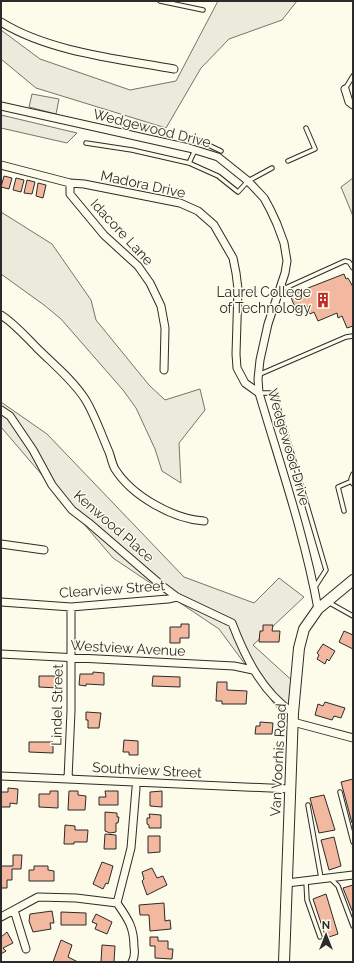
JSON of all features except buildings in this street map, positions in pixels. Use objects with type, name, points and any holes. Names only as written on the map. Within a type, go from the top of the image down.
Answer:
[{"type":"street","points":[[1,22],[17,32],[78,52],[174,69]]},
{"type":"street","points":[[345,89],[349,102],[353,105]]},
{"type":"street","name":"Wedgewood Drive","points":[[1,106],[194,150],[213,151],[218,157],[248,181],[264,198],[277,224],[284,243],[287,262],[286,273],[268,324],[260,360],[258,375],[259,392],[300,531],[318,609]]},
{"type":"street","name":"Madora Drive","points":[[1,165],[70,183],[84,184],[180,203],[198,211],[214,225],[233,258],[236,273],[238,289],[237,368],[244,383],[259,392]]},
{"type":"street","name":"Idacore Lane","points":[[70,183],[70,194],[104,235],[138,266],[150,283],[160,306],[165,328],[164,370]]},
{"type":"street","points":[[1,315],[14,324],[70,380],[84,398],[90,408],[114,468],[131,487],[160,508],[193,521],[204,521]]},
{"type":"street","name":"Kenwood Place","points":[[1,410],[10,416],[33,450],[52,485],[72,510],[177,597],[232,623],[253,670],[293,717]]},
{"type":"street","points":[[1,544],[44,550]]},
{"type":"street","name":"Van Voorhis Road","points":[[284,962],[293,717],[299,648],[304,629],[318,609],[353,580]]},
{"type":"street","name":"Clearview Street","points":[[1,602],[71,607],[177,597]]},
{"type":"street","name":"Lindel Street","points":[[68,779],[71,711],[71,607]]},
{"type":"street","name":"Westview Avenue","points":[[1,654],[234,666],[253,670]]},
{"type":"street","points":[[293,717],[353,738]]},
{"type":"street","name":"Southview Street","points":[[1,776],[291,789]]},
{"type":"street","points":[[117,903],[131,848],[136,788]]},
{"type":"street","points":[[287,883],[353,875]]},
{"type":"street","points":[[1,917],[38,897],[76,898],[117,903],[128,918],[134,933],[135,957],[132,962]]},
{"type":"street","points":[[14,910],[26,949]]},
{"type":"lane","points":[[160,1],[203,10]]},
{"type":"lane","points":[[345,89],[353,76]]},
{"type":"lane","points":[[288,161],[315,148],[306,128]]},
{"type":"lane","points":[[200,141],[213,151],[221,151]]},
{"type":"lane","points":[[86,143],[132,150],[189,163],[218,176],[238,192],[248,181],[272,168]]},
{"type":"lane","points":[[189,163],[194,150]]},
{"type":"lane","points":[[280,290],[345,262],[349,262],[353,268]]},
{"type":"lane","points":[[258,375],[346,337],[353,336]]},
{"type":"lane","points":[[259,392],[274,393],[326,570],[314,588]]},
{"type":"lane","points":[[344,511],[338,488],[352,483],[351,479],[353,474]]},
{"type":"lane","points":[[327,602],[353,616]]},
{"type":"lane","points":[[340,792],[353,842]]},
{"type":"lane","points":[[308,805],[322,879]]},
{"type":"lane","points":[[330,878],[338,886],[353,926]]},
{"type":"lane","points":[[306,881],[308,900],[320,937]]},
{"type":"shaded area","points":[[218,1],[297,1],[282,20],[229,39],[201,68],[166,128],[36,88],[1,59],[1,30],[40,59],[130,90],[176,81]]},
{"type":"shaded area","points":[[32,94],[59,99],[56,114],[29,107]]},
{"type":"shaded area","points":[[1,115],[77,133],[67,143],[1,128]]},
{"type":"shaded area","points":[[353,178],[353,216],[341,187]]},
{"type":"shaded area","points":[[1,212],[52,244],[91,300],[96,320],[149,385],[165,400],[200,389],[205,410],[179,443],[181,483],[162,471],[155,449],[136,408],[123,390],[61,319],[1,274]]},
{"type":"shaded area","points":[[1,402],[47,434],[184,577],[254,603],[279,578],[304,597],[253,645],[297,685],[284,717],[219,629],[113,558],[1,427]]},
{"type":"place","name":"Laurel College of Technology","points":[[323,300]]}]
